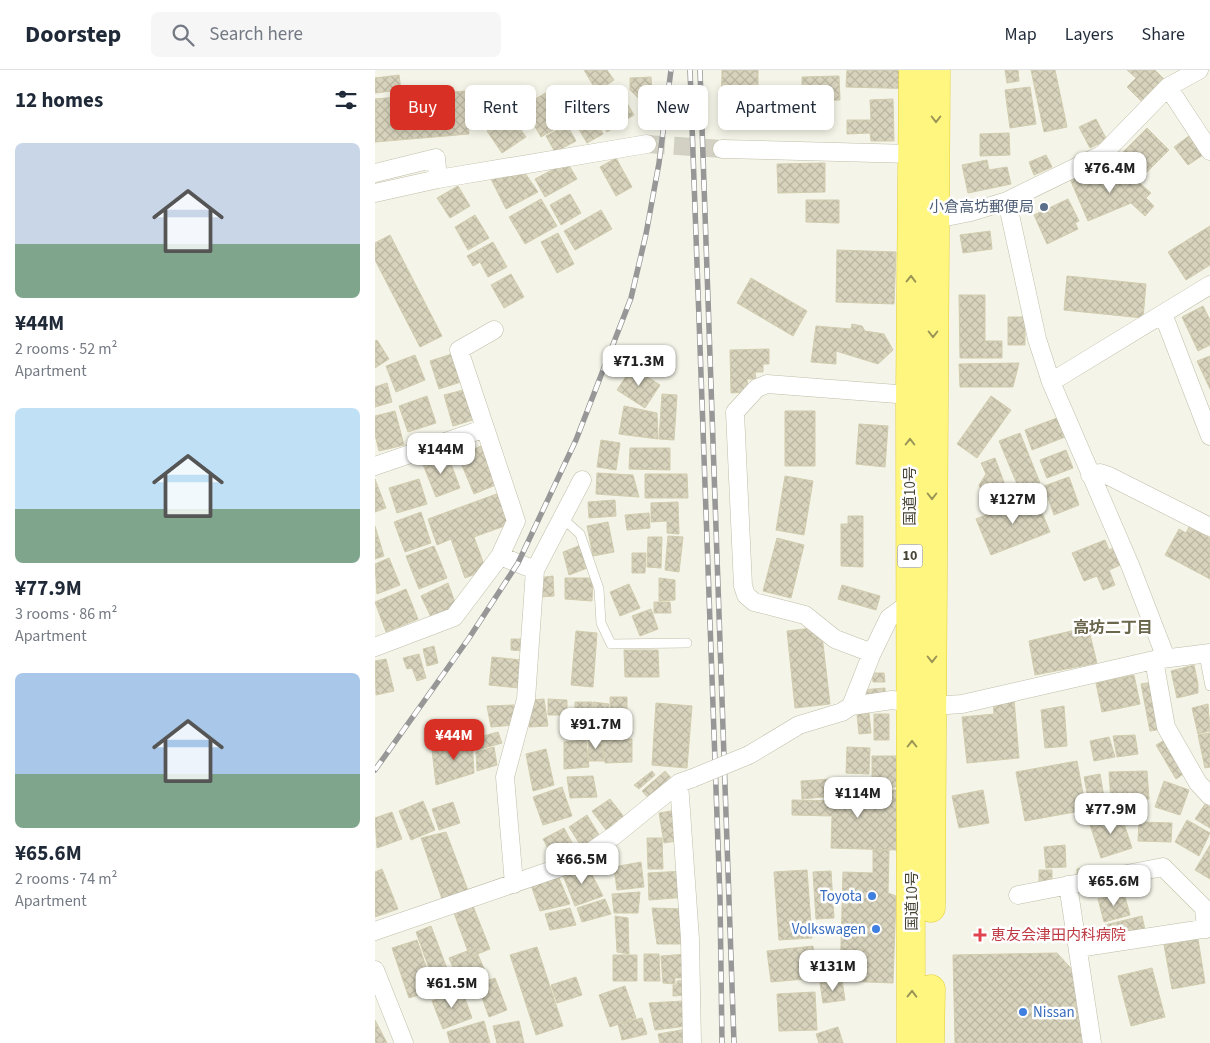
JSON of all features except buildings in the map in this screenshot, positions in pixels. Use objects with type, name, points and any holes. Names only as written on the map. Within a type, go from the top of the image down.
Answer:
[{"type":"highway","name":"国道10号","points":[[911,1043],[922,704],[924,221],[912,154],[913,70]]},
{"type":"highway","name":"国道10号","points":[[931,1043],[922,704],[911,602],[910,395],[935,70]]},
{"type":"street","points":[[924,221],[1007,201],[1103,154],[1168,87],[1199,70]]},
{"type":"street","points":[[1168,87],[1210,151]]},
{"type":"street","points":[[375,193],[439,179],[647,144]]},
{"type":"street","points":[[721,149],[912,154]]},
{"type":"street","points":[[375,172],[436,158],[439,179]]},
{"type":"street","points":[[1007,201],[1037,339],[1051,382],[1130,565],[1160,659],[1166,727],[1204,781],[1210,796]]},
{"type":"street","points":[[1051,382],[1210,285]]},
{"type":"street","points":[[1163,314],[1210,436]]},
{"type":"street","points":[[375,647],[455,617],[500,556],[516,521],[483,429],[459,350],[493,330]]},
{"type":"street","points":[[872,654],[835,639],[805,615],[789,609],[767,607],[754,602],[746,596],[743,586],[735,412],[757,388],[767,384],[910,395]]},
{"type":"street","points":[[375,466],[483,429]]},
{"type":"street","points":[[1090,475],[1100,473],[1109,476],[1210,527]]},
{"type":"street","points":[[514,884],[505,777],[526,699],[535,570],[582,480]]},
{"type":"street","points":[[500,556],[535,570]]},
{"type":"street","points":[[851,706],[889,618],[911,602]]},
{"type":"street","points":[[375,931],[576,862],[686,781],[749,755],[799,726],[842,712],[851,706],[892,700],[922,704],[962,704],[1160,659],[1207,654]]},
{"type":"street","points":[[686,781],[692,1043]]},
{"type":"street","points":[[1018,895],[1163,867],[1204,908],[1208,928],[1078,948]]},
{"type":"street","points":[[1069,885],[1092,1043]]},
{"type":"street","points":[[375,970],[404,1043]]},
{"type":"lane","points":[[562,518],[580,534],[599,589],[601,623],[611,644],[687,643]]},
{"type":"lane","points":[[1207,654],[1210,686]]},
{"type":"tunnel","points":[[647,144],[722,149]]},
{"type":"railway","points":[[375,770],[469,638],[518,563],[576,440],[631,298],[646,234],[659,163],[671,70]]},
{"type":"railway","points":[[690,70],[720,899],[722,1043]]},
{"type":"railway","points":[[700,70],[734,1043]]},
{"type":"place","name":"小倉高坊郵便局","points":[[1044,207]]},
{"type":"place","name":"Toyota","points":[[872,896]]},
{"type":"place","name":"Volkswagen","points":[[876,929]]},
{"type":"place","name":"恵友会津田内科病院","points":[[980,935]]},
{"type":"place","name":"Nissan","points":[[1023,1012]]},
{"type":"district","name":"高坊二丁目","points":[[1113,628]]}]
